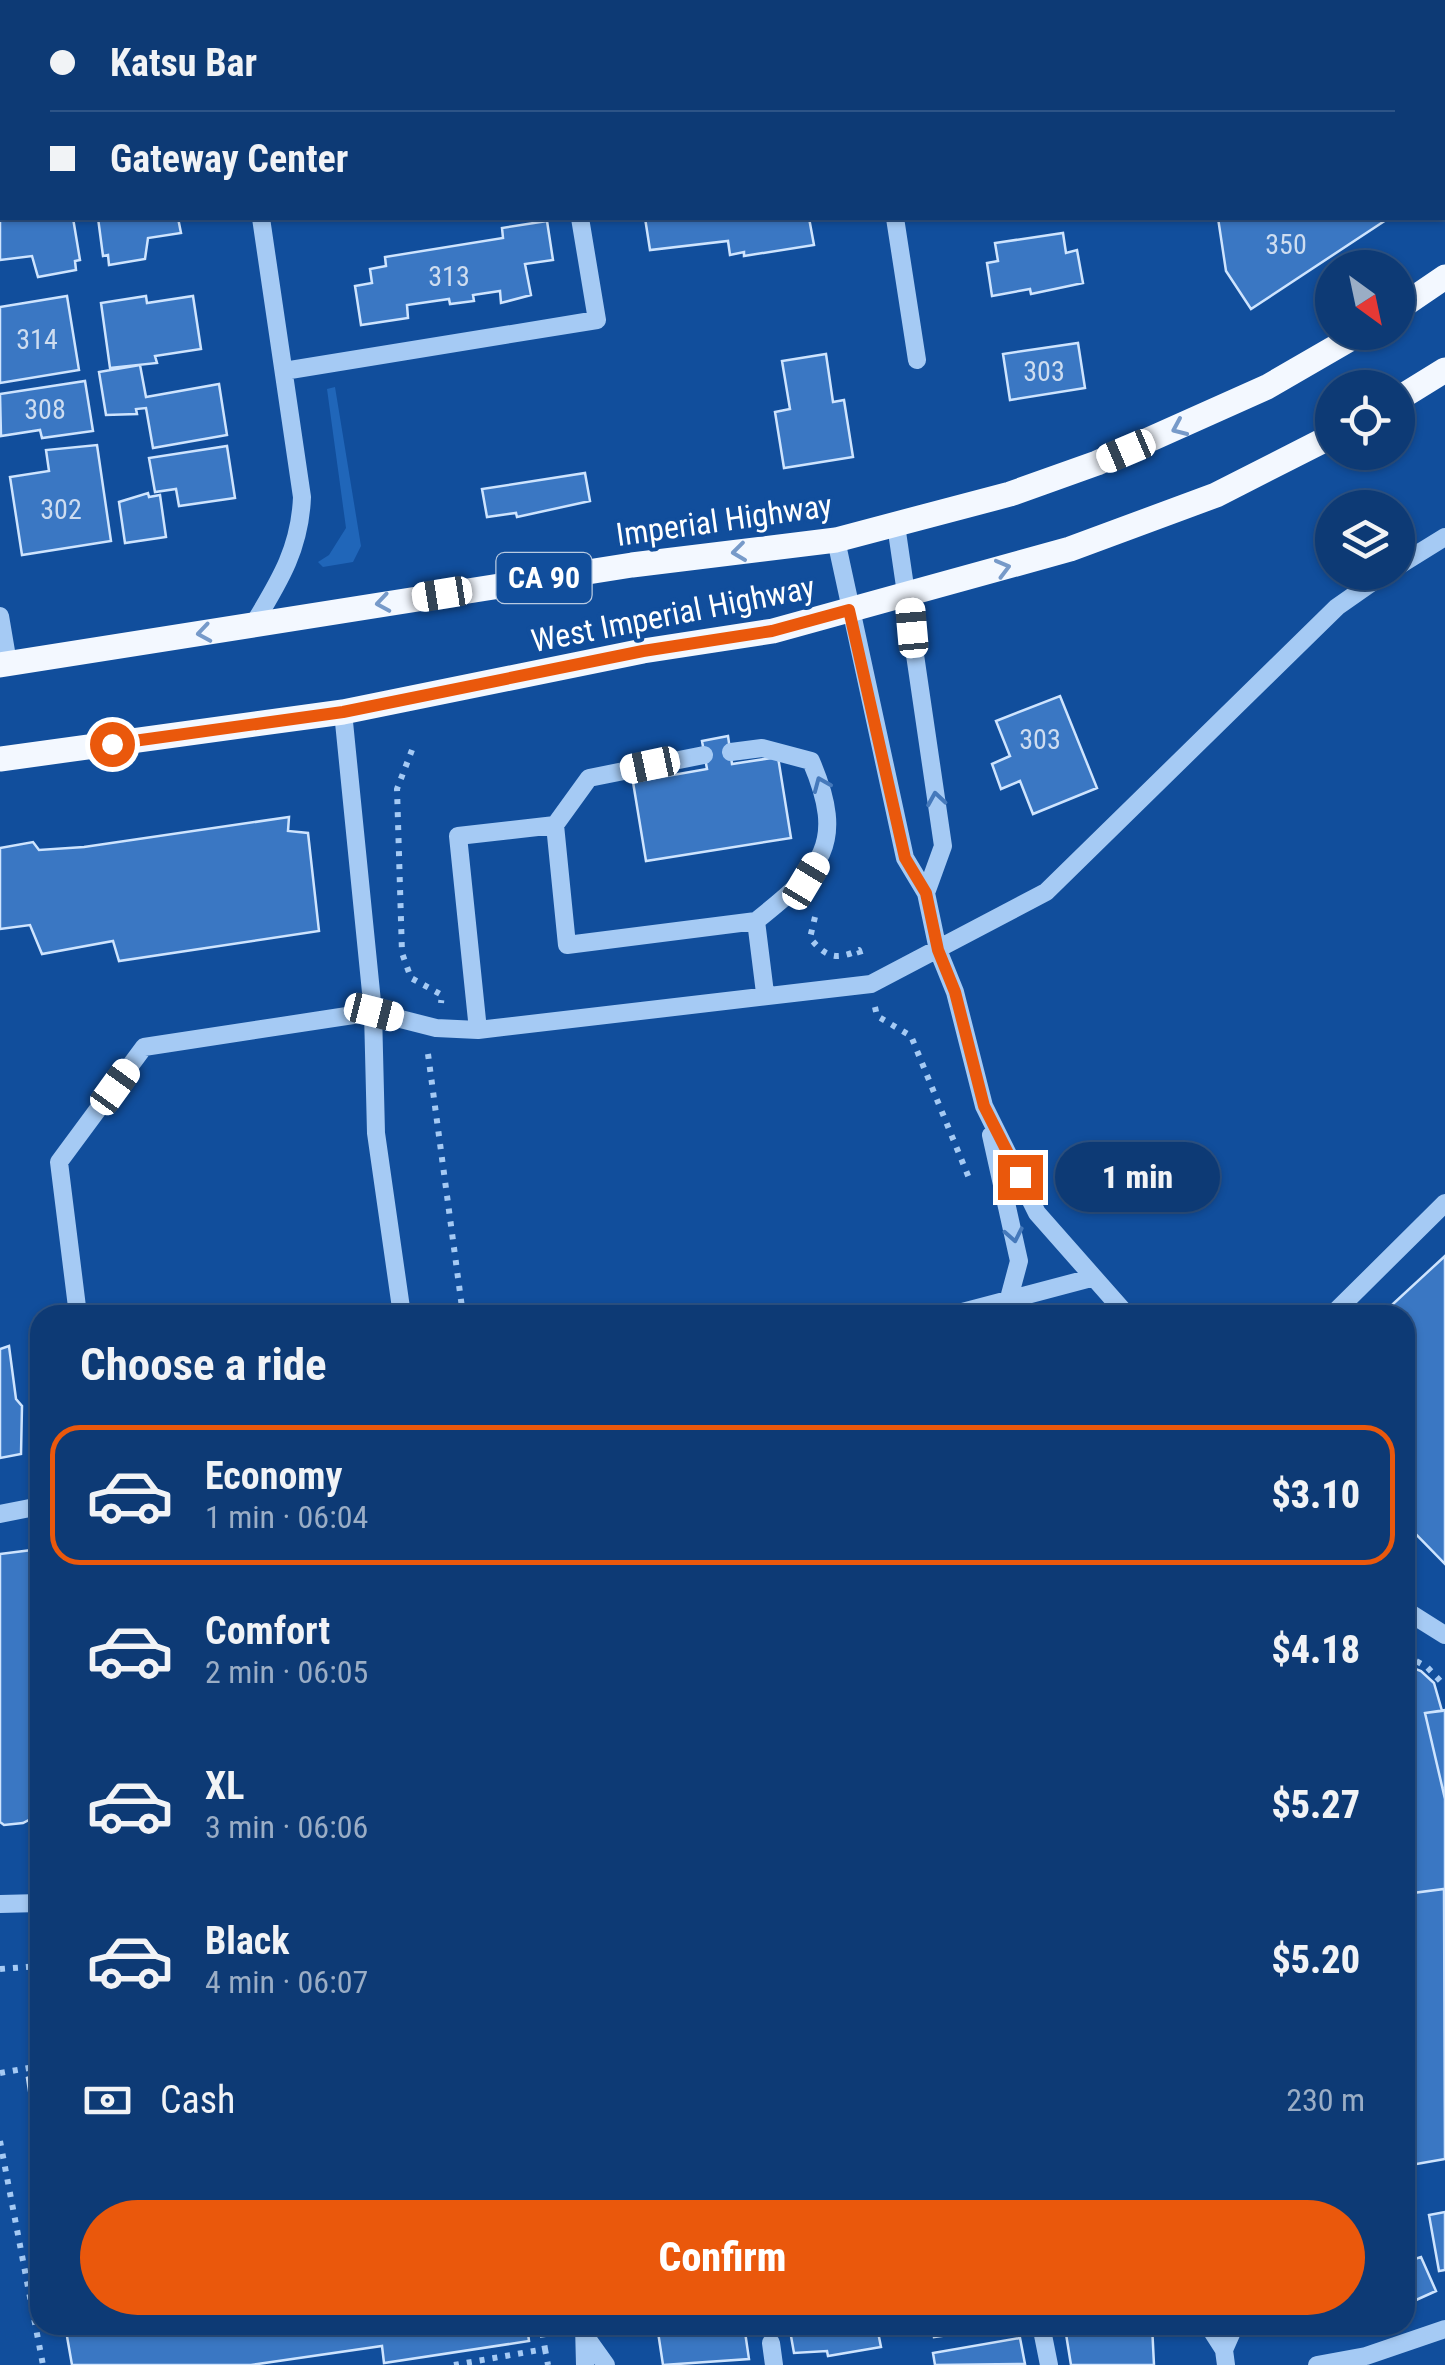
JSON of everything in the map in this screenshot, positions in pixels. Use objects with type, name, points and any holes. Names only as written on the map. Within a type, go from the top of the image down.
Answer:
[{"type":"main road","points":[[1415,297],[1445,277]]},
{"type":"main road","name":"Imperial Highway","points":[[4,664],[632,565],[836,540],[1010,494],[1097,463],[1267,387],[1331,350]]},
{"type":"main road","points":[[1415,388],[1445,370]]},
{"type":"main road","name":"West Imperial Highway","points":[[0,759],[343,712],[643,651],[772,631],[1070,550],[1216,494],[1315,444]]},
{"type":"street","points":[[253,625],[292,562],[301,532],[302,498],[261,220]]},
{"type":"street","points":[[284,370],[597,320],[580,220]]},
{"type":"street","points":[[895,220],[917,360]]},
{"type":"street","points":[[896,525],[944,846],[926,893]]},
{"type":"street","points":[[1415,556],[1445,537]]},
{"type":"street","points":[[836,540],[905,858],[926,893],[938,950],[955,992],[1019,1260],[1008,1302]]},
{"type":"street","points":[[77,1305],[60,1162],[144,1046],[374,1012],[436,1028],[478,1030],[872,984],[1046,892],[1336,607],[1361,590]]},
{"type":"street","points":[[0,616],[4,664]]},
{"type":"street","points":[[343,712],[374,1012],[376,1133],[401,1305]]},
{"type":"street","points":[[704,756],[589,778],[555,825],[567,945],[756,921],[806,881],[825,848],[828,802],[811,762],[762,748],[731,752]]},
{"type":"street","points":[[478,1030],[458,836],[555,825]]},
{"type":"street","points":[[756,921],[765,994]]},
{"type":"street","points":[[984,1106],[1037,1213],[1117,1305]]},
{"type":"street","points":[[1342,1305],[1445,1203]]},
{"type":"street","points":[[995,1305],[1091,1278]]},
{"type":"street","points":[[0,1514],[30,1508]]},
{"type":"street","points":[[1415,1616],[1445,1635]]},
{"type":"street","points":[[0,1904],[30,1903]]},
{"type":"street","points":[[1316,2365],[1367,2360],[1445,2329]]},
{"type":"street","points":[[586,2335],[586,2365]]},
{"type":"street","points":[[588,2335],[606,2365]]},
{"type":"street","points":[[1043,2335],[1049,2365]]},
{"type":"street","points":[[770,2343],[774,2365]]},
{"type":"path","points":[[815,917],[810,938],[824,955],[841,958],[859,950],[872,984],[877,1016],[911,1036],[976,1196]]},
{"type":"path","points":[[1415,1660],[1445,1686]]},
{"type":"path","points":[[0,1969],[30,1967]]},
{"type":"path","points":[[0,2073],[30,2068]]},
{"type":"path","points":[[0,2140],[30,2297]]},
{"type":"path","points":[[37,2335],[43,2365]]},
{"type":"path","points":[[543,2335],[548,2365]]},
{"type":"path","points":[[454,2365],[545,2349]]},
{"type":"shaded area","points":[[335,387],[361,546],[353,562],[323,567],[318,562],[329,555],[346,528],[327,389]]},
{"type":"building","points":[[0,220],[73,220],[80,260],[75,261],[76,270],[38,277],[32,256],[0,260]]},
{"type":"building","points":[[98,220],[178,220],[181,233],[148,238],[145,259],[109,265],[108,255],[103,256]]},
{"type":"building","points":[[645,220],[809,220],[814,245],[744,256],[744,252],[730,255],[728,241],[650,250]]},
{"type":"building","points":[[1218,220],[1386,220],[1340,250],[1315,250],[1315,267],[1251,309],[1226,271]]},
{"type":"building","points":[[547,221],[553,260],[525,264],[531,295],[501,303],[500,291],[473,295],[474,301],[450,304],[449,299],[407,305],[408,318],[361,325],[355,286],[372,283],[370,269],[386,266],[385,257],[503,238],[502,228]]},
{"type":"building","points":[[1063,233],[1066,253],[1077,250],[1083,283],[1031,294],[1030,289],[992,296],[987,263],[998,261],[995,243]]},
{"type":"building","points":[[67,296],[79,370],[0,383],[0,307]]},
{"type":"building","points":[[146,296],[147,303],[193,296],[201,349],[155,356],[157,363],[110,368],[101,303]]},
{"type":"building","points":[[1078,343],[1085,388],[1010,400],[1003,354]]},
{"type":"building","points":[[826,354],[833,402],[844,400],[853,457],[784,468],[775,412],[790,409],[782,361]]},
{"type":"building","points":[[140,365],[146,397],[219,384],[227,435],[153,448],[146,408],[136,409],[137,414],[106,415],[99,372]]},
{"type":"building","points":[[85,381],[93,431],[42,438],[40,430],[1,436],[0,394]]},
{"type":"building","points":[[97,445],[111,541],[22,555],[10,477],[49,471],[46,450]]},
{"type":"building","points":[[227,446],[235,498],[179,506],[176,489],[155,492],[149,458]]},
{"type":"building","points":[[585,473],[590,501],[517,517],[516,513],[487,517],[482,489]]},
{"type":"building","points":[[148,493],[149,497],[160,495],[166,537],[125,543],[119,502]]},
{"type":"building","points":[[1060,696],[1097,788],[1033,814],[1020,781],[1001,789],[992,764],[1010,756],[996,721]]},
{"type":"building","points":[[728,736],[732,764],[778,757],[791,838],[646,861],[633,782],[707,769],[702,741]]},
{"type":"building","points":[[289,817],[288,831],[308,833],[319,931],[119,961],[113,941],[42,954],[30,925],[0,929],[0,848],[33,842],[39,850],[84,847]]},
{"type":"building","points":[[1445,1256],[1445,1564],[1415,1533],[1415,1305],[1392,1305]]},
{"type":"building","points":[[9,1346],[16,1399],[22,1406],[21,1454],[0,1458],[0,1349]]},
{"type":"building","points":[[30,1550],[30,1819],[4,1825],[0,1822],[0,1554]]},
{"type":"building","points":[[1415,1669],[1434,1683],[1442,1711],[1425,1713],[1445,1799],[1445,1894],[1444,1889],[1415,1893]]},
{"type":"building","points":[[1445,1710],[1445,1799],[1425,1713]]},
{"type":"building","points":[[1444,1889],[1445,2159],[1415,2164],[1415,1893]]},
{"type":"building","points":[[1445,2212],[1445,2270],[1439,2271],[1429,2215]]},
{"type":"building","points":[[1421,2257],[1436,2291],[1415,2300],[1415,2259]]},
{"type":"building","points":[[67,2335],[528,2335],[529,2341],[384,2363],[382,2346],[251,2365],[72,2365]]},
{"type":"building","points":[[658,2335],[745,2335],[749,2359],[663,2365]]},
{"type":"building","points":[[791,2335],[879,2335],[881,2347],[828,2356],[827,2351],[794,2353]]},
{"type":"building","points":[[1066,2335],[1152,2335],[1154,2365],[1071,2365]]},
{"type":"building","points":[[1020,2338],[1025,2364],[935,2365],[933,2353]]},
{"type":"route","points":[[112,744],[343,712],[643,651],[772,631],[849,610],[905,858],[926,893],[938,950],[955,992],[984,1106],[1020,1177]]}]
